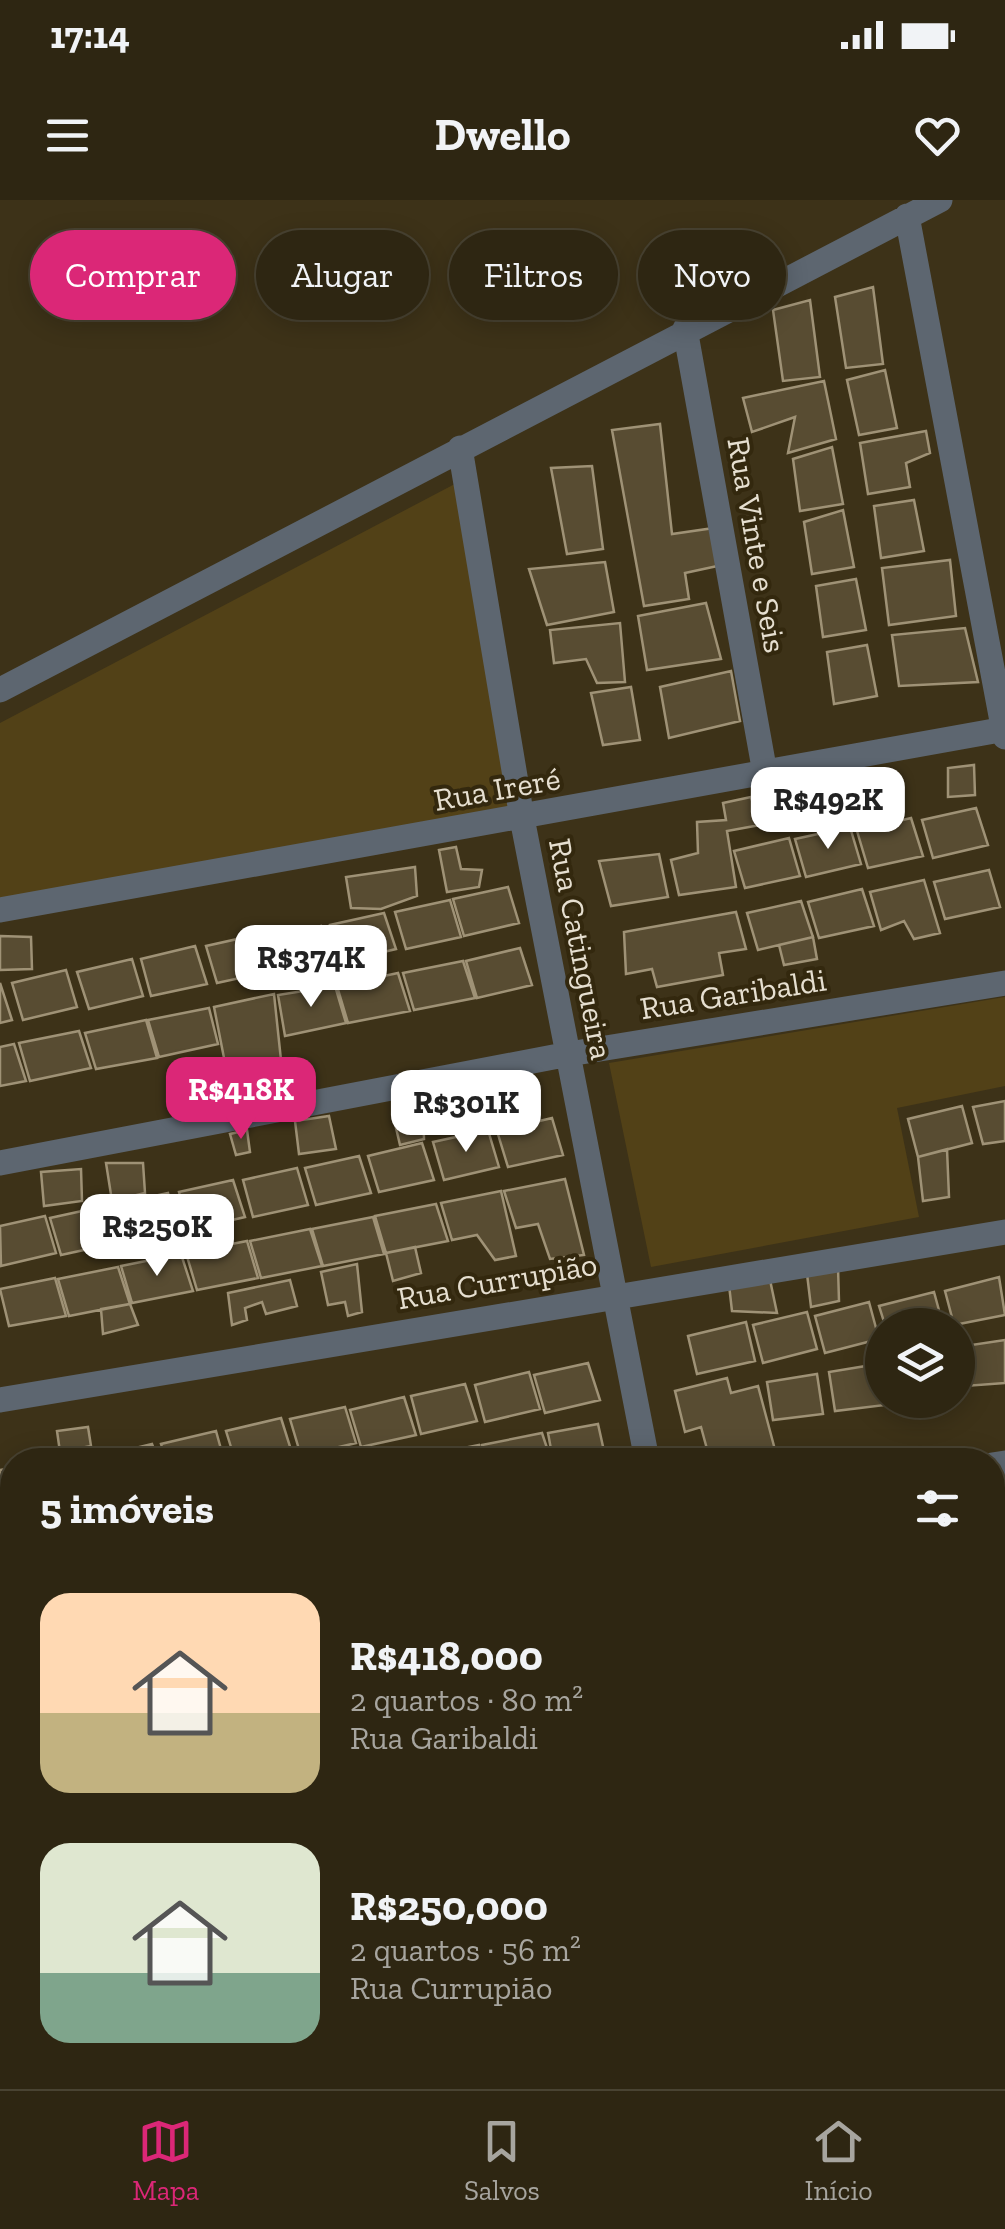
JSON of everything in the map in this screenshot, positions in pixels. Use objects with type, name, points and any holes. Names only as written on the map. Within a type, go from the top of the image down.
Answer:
[{"type":"street","points":[[0,690],[685,329],[940,200]]},
{"type":"street","points":[[907,216],[1004,732]]},
{"type":"street","name":"Rua Vinte e Seis","points":[[685,329],[765,773]]},
{"type":"street","name":"Rua Catingueira","points":[[460,448],[522,818],[645,1448]]},
{"type":"street","name":"Rua Ireré","points":[[0,910],[1004,732]]},
{"type":"street","name":"Rua Garibaldi","points":[[0,1163],[569,1054],[1005,983]]},
{"type":"street","name":"Rua Currupião","points":[[0,1400],[1005,1232]]},
{"type":"shaded area","points":[[470,476],[527,804],[0,903],[0,723]]},
{"type":"shaded area","points":[[1005,997],[1005,1086],[897,1108],[919,1217],[651,1267],[609,1063]]},
{"type":"building","points":[[873,287],[883,364],[846,368],[835,297]]},
{"type":"building","points":[[810,300],[820,377],[783,381],[774,320],[786,320],[786,306]]},
{"type":"building","points":[[885,370],[897,428],[859,435],[847,380]]},
{"type":"building","points":[[824,381],[836,439],[788,453],[795,417],[752,432],[743,398]]},
{"type":"building","points":[[660,424],[672,534],[714,528],[722,565],[685,573],[689,599],[644,606],[612,430]]},
{"type":"building","points":[[926,431],[930,453],[906,463],[910,487],[868,494],[860,443]]},
{"type":"building","points":[[832,447],[843,504],[800,511],[793,459]]},
{"type":"building","points":[[592,466],[603,549],[567,554],[551,468]]},
{"type":"building","points":[[914,500],[924,551],[881,558],[874,506]]},
{"type":"building","points":[[843,510],[854,567],[812,574],[804,522]]},
{"type":"building","points":[[950,560],[956,616],[889,625],[882,568]]},
{"type":"building","points":[[605,562],[614,612],[547,625],[529,569]]},
{"type":"building","points":[[856,579],[866,630],[823,637],[816,586]]},
{"type":"building","points":[[706,603],[721,659],[647,670],[638,616]]},
{"type":"building","points":[[620,623],[625,682],[597,683],[586,659],[554,663],[550,630]]},
{"type":"building","points":[[965,628],[978,682],[899,686],[892,635]]},
{"type":"building","points":[[867,645],[877,696],[834,704],[827,652]]},
{"type":"building","points":[[731,671],[740,721],[669,738],[660,687]]},
{"type":"building","points":[[631,687],[640,740],[603,745],[591,693]]},
{"type":"building","points":[[974,765],[975,795],[948,797],[948,768]]},
{"type":"building","points":[[751,797],[760,825],[727,831],[736,887],[679,895],[671,860],[698,853],[697,822],[726,820],[723,803]]},
{"type":"building","points":[[976,808],[988,845],[933,858],[922,820]]},
{"type":"building","points":[[911,818],[923,856],[868,868],[857,831]]},
{"type":"building","points":[[850,827],[861,864],[806,877],[795,839]]},
{"type":"building","points":[[789,838],[800,876],[745,888],[734,851]]},
{"type":"building","points":[[456,847],[461,869],[482,870],[479,887],[447,892],[439,850]]},
{"type":"building","points":[[659,854],[668,897],[611,906],[599,861]]},
{"type":"building","points":[[415,867],[417,896],[381,909],[351,908],[346,877]]},
{"type":"building","points":[[989,870],[1000,907],[945,919],[934,882]]},
{"type":"building","points":[[924,880],[940,933],[914,939],[904,921],[881,930],[870,892]]},
{"type":"building","points":[[508,887],[519,923],[464,936],[453,899]]},
{"type":"building","points":[[862,889],[874,926],[819,938],[808,902]]},
{"type":"building","points":[[450,900],[461,937],[406,949],[395,912]]},
{"type":"building","points":[[801,901],[813,937],[758,950],[747,913]]},
{"type":"building","points":[[736,912],[746,949],[719,953],[723,975],[657,987],[652,969],[626,974],[624,932]]},
{"type":"building","points":[[384,913],[396,949],[341,962],[330,925]]},
{"type":"building","points":[[321,926],[333,963],[278,975],[267,938]]},
{"type":"building","points":[[260,934],[272,971],[217,983],[206,946]]},
{"type":"building","points":[[0,936],[31,937],[32,969],[0,970]]},
{"type":"building","points":[[813,937],[817,959],[784,965],[779,945]]},
{"type":"building","points":[[195,946],[207,984],[151,996],[141,959]]},
{"type":"building","points":[[520,948],[532,985],[477,998],[466,961]]},
{"type":"building","points":[[132,959],[143,996],[89,1009],[77,972]]},
{"type":"building","points":[[463,961],[475,998],[414,1010],[403,973]]},
{"type":"building","points":[[66,970],[77,1007],[23,1020],[12,983]]},
{"type":"building","points":[[398,973],[410,1011],[348,1023],[337,986]]},
{"type":"building","points":[[0,983],[12,1020],[0,1023]]},
{"type":"building","points":[[335,986],[346,1023],[285,1036],[278,995]]},
{"type":"building","points":[[274,994],[281,1060],[226,1068],[214,1007]]},
{"type":"building","points":[[209,1008],[218,1044],[159,1057],[148,1020]]},
{"type":"building","points":[[146,1020],[157,1058],[96,1069],[85,1033]]},
{"type":"building","points":[[79,1031],[91,1068],[30,1081],[19,1043]]},
{"type":"building","points":[[14,1044],[26,1081],[0,1086],[0,1047]]},
{"type":"building","points":[[454,1091],[455,1125],[439,1132],[435,1096]]},
{"type":"building","points":[[519,1097],[521,1122],[490,1127],[489,1101]]},
{"type":"building","points":[[1005,1101],[1005,1141],[983,1144],[973,1107]]},
{"type":"building","points":[[962,1106],[972,1143],[918,1157],[908,1119]]},
{"type":"building","points":[[423,1108],[424,1139],[400,1145],[393,1115]]},
{"type":"building","points":[[329,1116],[336,1149],[299,1154],[295,1121]]},
{"type":"building","points":[[552,1118],[563,1155],[508,1167],[497,1131]]},
{"type":"building","points":[[247,1130],[250,1152],[236,1155],[230,1134]]},
{"type":"building","points":[[488,1130],[499,1167],[444,1180],[433,1142]]},
{"type":"building","points":[[422,1143],[434,1180],[379,1192],[368,1156]]},
{"type":"building","points":[[947,1149],[949,1197],[923,1201],[918,1157]]},
{"type":"building","points":[[359,1156],[371,1193],[316,1205],[305,1168]]},
{"type":"building","points":[[106,1163],[143,1163],[145,1193],[112,1201]]},
{"type":"building","points":[[297,1168],[308,1205],[253,1217],[243,1180]]},
{"type":"building","points":[[81,1169],[82,1201],[44,1206],[41,1172]]},
{"type":"building","points":[[565,1179],[584,1255],[550,1259],[538,1224],[516,1228],[504,1191]]},
{"type":"building","points":[[233,1180],[245,1217],[189,1230],[179,1192]]},
{"type":"building","points":[[501,1191],[516,1256],[495,1260],[477,1235],[452,1240],[441,1203]]},
{"type":"building","points":[[168,1193],[179,1230],[124,1242],[113,1205]]},
{"type":"building","points":[[436,1204],[448,1241],[386,1253],[375,1216]]},
{"type":"building","points":[[105,1206],[116,1243],[61,1255],[50,1218]]},
{"type":"building","points":[[45,1216],[56,1253],[1,1266],[0,1226]]},
{"type":"building","points":[[373,1217],[384,1254],[323,1266],[312,1229]]},
{"type":"building","points":[[310,1229],[322,1266],[261,1278],[250,1241]]},
{"type":"building","points":[[247,1241],[258,1278],[197,1290],[186,1253]]},
{"type":"building","points":[[415,1247],[421,1273],[393,1281],[386,1253]]},
{"type":"building","points":[[181,1254],[193,1291],[132,1303],[121,1266]]},
{"type":"building","points":[[357,1264],[362,1312],[348,1316],[345,1302],[328,1305],[321,1272]]},
{"type":"building","points":[[118,1267],[130,1304],[69,1316],[58,1279]]},
{"type":"building","points":[[838,1267],[839,1301],[811,1307],[807,1274]]},
{"type":"building","points":[[999,1277],[1005,1315],[975,1321],[975,1308],[950,1308],[945,1291]]},
{"type":"building","points":[[55,1278],[66,1316],[9,1326],[0,1289]]},
{"type":"building","points":[[290,1280],[297,1306],[266,1314],[262,1302],[245,1308],[247,1320],[232,1325],[228,1293]]},
{"type":"building","points":[[770,1280],[777,1313],[732,1311],[729,1285]]},
{"type":"building","points":[[934,1292],[938,1308],[880,1308]]},
{"type":"building","points":[[869,1302],[871,1308],[865,1308],[865,1343],[825,1353],[815,1316]]},
{"type":"building","points":[[130,1304],[138,1325],[103,1334],[101,1309]]},
{"type":"building","points":[[807,1312],[817,1349],[763,1363],[753,1325]]},
{"type":"building","points":[[746,1322],[755,1361],[697,1374],[688,1336]]},
{"type":"building","points":[[1005,1340],[1005,1383],[975,1385],[975,1344]]},
{"type":"building","points":[[588,1363],[600,1400],[545,1413],[534,1375]]},
{"type":"building","points":[[865,1366],[865,1407],[835,1411],[829,1372]]},
{"type":"building","points":[[529,1372],[540,1409],[485,1422],[475,1385]]},
{"type":"building","points":[[817,1374],[823,1414],[773,1420],[767,1382]]},
{"type":"building","points":[[727,1378],[731,1393],[758,1386],[774,1446],[707,1448],[701,1427],[685,1432],[675,1391]]},
{"type":"building","points":[[465,1384],[477,1421],[421,1434],[411,1396]]},
{"type":"building","points":[[404,1397],[416,1435],[361,1447],[350,1410]]},
{"type":"building","points":[[345,1407],[356,1443],[335,1448],[299,1448],[290,1419]]},
{"type":"building","points":[[281,1418],[290,1448],[231,1448],[226,1431]]},
{"type":"building","points":[[598,1424],[603,1448],[551,1448],[548,1433]]},
{"type":"building","points":[[88,1427],[91,1446],[59,1448],[57,1431]]},
{"type":"building","points":[[216,1431],[221,1448],[162,1448],[161,1444]]},
{"type":"building","points":[[542,1433],[547,1448],[483,1448],[482,1445]]}]
